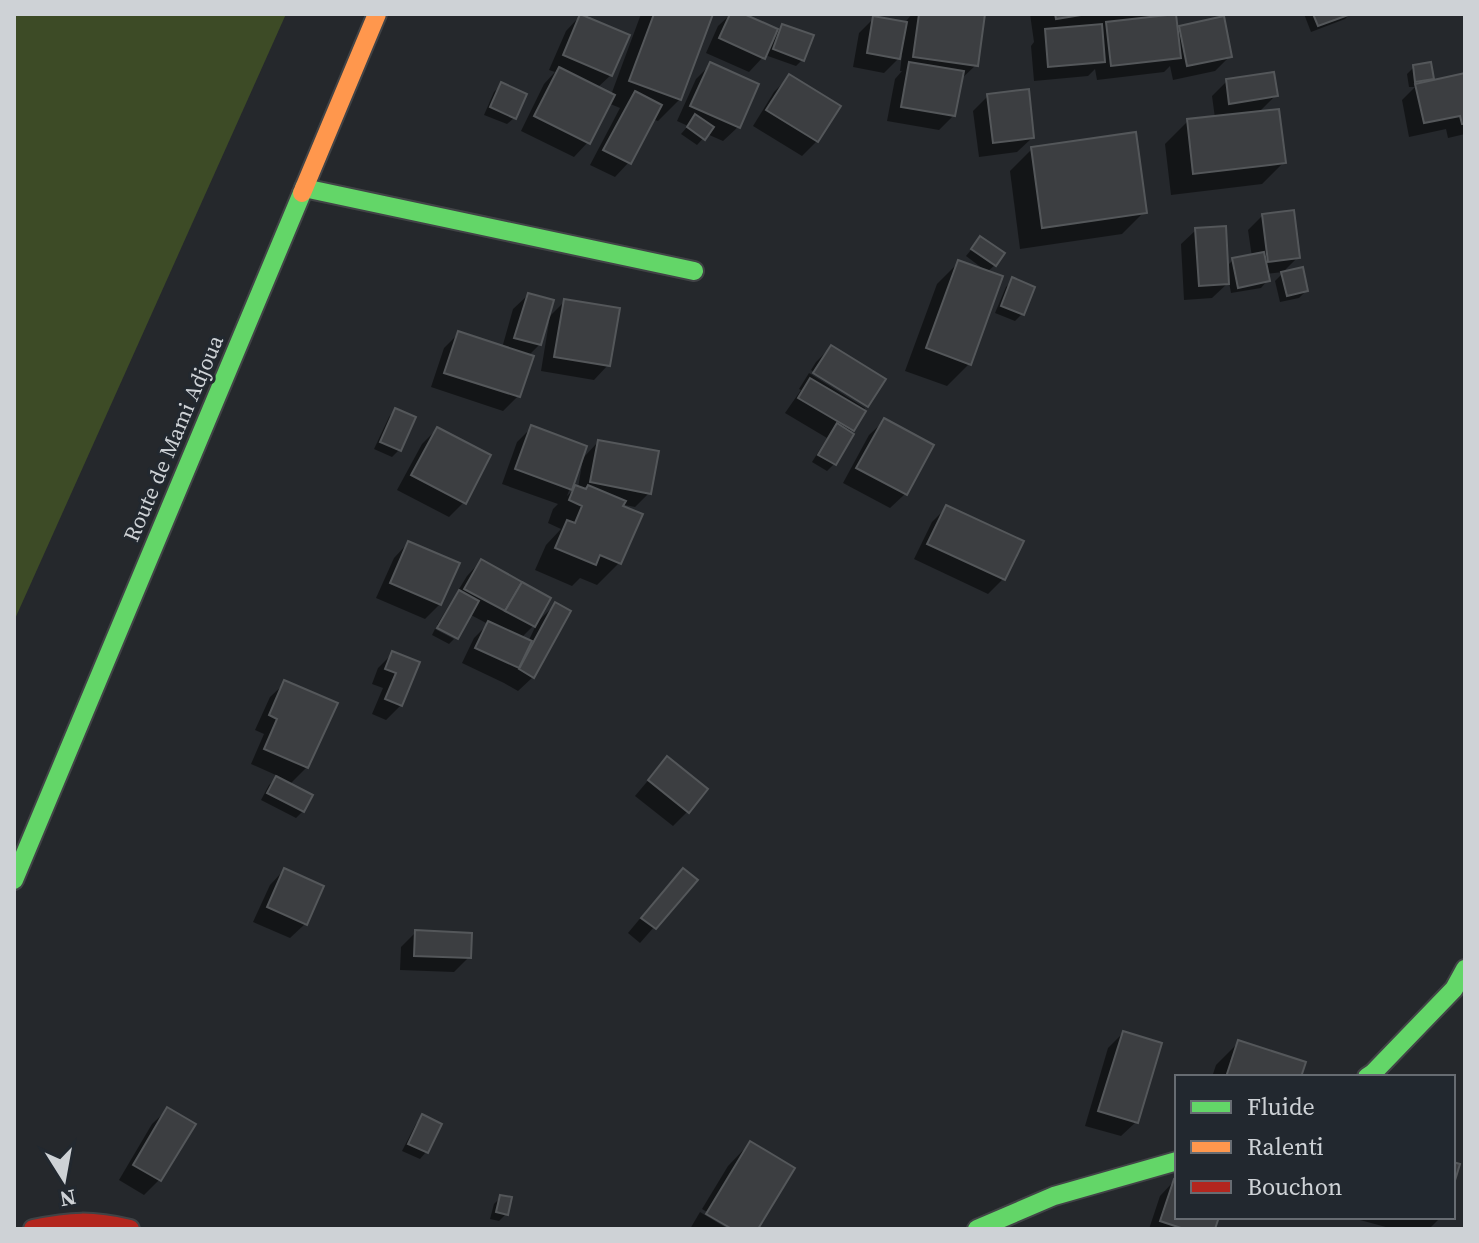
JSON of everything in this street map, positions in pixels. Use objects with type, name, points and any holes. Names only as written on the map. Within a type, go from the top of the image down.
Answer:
[{"type":"street","name":"Route de Mami Adjoua","points":[[14,880],[377,14]]},
{"type":"street","points":[[304,188],[694,271]]},
{"type":"street","points":[[1370,1075],[1454,989],[1465,969]]},
{"type":"street","points":[[977,1229],[1054,1196],[1175,1162]]},
{"type":"street","points":[[33,1229],[63,1223],[101,1222],[130,1229]]},
{"type":"green space","points":[[14,14],[286,14],[14,621]]},
{"type":"building","points":[[580,14],[630,35],[612,76],[563,55]]},
{"type":"building","points":[[654,14],[713,14],[681,100],[629,81]]},
{"type":"building","points":[[730,14],[744,14],[778,29],[765,59],[719,38]]},
{"type":"building","points":[[919,14],[985,14],[978,66],[913,57]]},
{"type":"building","points":[[1055,14],[1087,14],[1056,19]]},
{"type":"building","points":[[1176,14],[1181,58],[1111,66],[1106,22]]},
{"type":"building","points":[[1313,14],[1351,14],[1318,26]]},
{"type":"building","points":[[873,16],[907,22],[900,59],[867,53]]},
{"type":"building","points":[[1224,16],[1232,57],[1187,66],[1179,26]]},
{"type":"building","points":[[782,24],[814,35],[804,61],[773,49]]},
{"type":"building","points":[[1102,24],[1105,62],[1048,67],[1045,29]]},
{"type":"building","points":[[710,62],[759,84],[740,128],[690,106]]},
{"type":"building","points":[[909,62],[964,71],[955,116],[901,107]]},
{"type":"building","points":[[1431,62],[1434,79],[1415,82],[1413,65]]},
{"type":"building","points":[[559,67],[615,95],[590,144],[534,116]]},
{"type":"building","points":[[1274,72],[1278,96],[1229,104],[1226,79]]},
{"type":"building","points":[[1465,73],[1465,124],[1462,124],[1460,116],[1424,123],[1415,84]]},
{"type":"building","points":[[789,74],[841,106],[818,142],[766,110]]},
{"type":"building","points":[[501,82],[527,94],[516,119],[490,107]]},
{"type":"building","points":[[1029,89],[1034,138],[993,143],[987,94]]},
{"type":"building","points":[[635,91],[662,105],[631,164],[603,150]]},
{"type":"building","points":[[1279,109],[1286,163],[1193,174],[1187,119]]},
{"type":"building","points":[[695,114],[714,127],[705,140],[687,127]]},
{"type":"building","points":[[1136,132],[1147,213],[1042,228],[1031,147]]},
{"type":"building","points":[[1294,210],[1300,258],[1268,262],[1262,214]]},
{"type":"building","points":[[1226,226],[1229,284],[1199,286],[1195,228]]},
{"type":"building","points":[[980,236],[1005,253],[996,266],[971,249]]},
{"type":"building","points":[[1264,252],[1270,281],[1238,288],[1232,258]]},
{"type":"building","points":[[958,260],[1003,276],[971,365],[926,348]]},
{"type":"building","points":[[1303,267],[1308,291],[1287,296],[1281,272]]},
{"type":"building","points":[[1012,277],[1035,287],[1024,315],[1001,306]]},
{"type":"building","points":[[528,293],[554,300],[541,345],[514,338]]},
{"type":"building","points":[[564,299],[620,308],[610,366],[554,357]]},
{"type":"building","points":[[458,331],[534,356],[520,397],[444,373]]},
{"type":"building","points":[[831,345],[886,379],[868,407],[813,373]]},
{"type":"building","points":[[810,378],[866,411],[854,431],[798,398]]},
{"type":"building","points":[[395,408],[416,417],[401,451],[380,442]]},
{"type":"building","points":[[884,418],[934,445],[907,495],[856,468]]},
{"type":"building","points":[[837,423],[854,434],[836,465],[818,455]]},
{"type":"building","points":[[531,425],[587,446],[572,490],[515,469]]},
{"type":"building","points":[[437,427],[491,455],[466,504],[411,475]]},
{"type":"building","points":[[598,440],[659,451],[651,494],[590,482]]},
{"type":"building","points":[[575,485],[586,489],[588,485],[626,501],[623,506],[643,514],[621,564],[600,555],[596,565],[555,548],[567,520],[575,523],[582,506],[569,500]]},
{"type":"building","points":[[946,505],[1024,541],[1005,580],[927,544]]},
{"type":"building","points":[[408,541],[460,563],[441,605],[390,583]]},
{"type":"building","points":[[481,559],[522,582],[505,611],[464,589]]},
{"type":"building","points":[[522,582],[551,598],[535,627],[505,611]]},
{"type":"building","points":[[459,590],[479,601],[458,639],[437,628]]},
{"type":"building","points":[[555,602],[571,611],[534,678],[519,669]]},
{"type":"building","points":[[488,621],[532,641],[519,668],[475,648]]},
{"type":"building","points":[[392,651],[420,662],[402,706],[385,699],[396,673],[385,669]]},
{"type":"building","points":[[284,680],[338,703],[308,768],[264,749],[277,719],[269,715]]},
{"type":"building","points":[[667,756],[708,789],[689,813],[648,780]]},
{"type":"building","points":[[276,776],[313,795],[304,812],[267,793]]},
{"type":"building","points":[[284,868],[324,886],[307,925],[267,907]]},
{"type":"building","points":[[683,868],[698,880],[656,929],[641,918]]},
{"type":"building","points":[[415,930],[472,933],[471,958],[414,956]]},
{"type":"building","points":[[1123,1031],[1162,1043],[1138,1123],[1098,1111]]},
{"type":"building","points":[[1238,1040],[1306,1062],[1302,1075],[1227,1075]]},
{"type":"building","points":[[167,1107],[196,1124],[161,1181],[133,1165]]},
{"type":"building","points":[[422,1114],[442,1124],[428,1153],[408,1144]]},
{"type":"building","points":[[750,1141],[795,1168],[758,1229],[732,1229],[706,1214]]},
{"type":"building","points":[[1455,1163],[1460,1164],[1455,1180]]},
{"type":"building","points":[[1174,1179],[1175,1219],[1218,1219],[1215,1229],[1184,1229],[1160,1221]]},
{"type":"building","points":[[500,1195],[512,1197],[508,1215],[496,1212]]},
{"type":"traffic: fast","points":[[304,188],[694,271]]},
{"type":"traffic: fast","points":[[14,880],[302,193]]},
{"type":"traffic: fast","points":[[1370,1075],[1454,989],[1465,969]]},
{"type":"traffic: fast","points":[[977,1229],[1054,1196],[1175,1162]]},
{"type":"traffic: slow","points":[[302,193],[377,14]]},
{"type":"traffic: jam","points":[[33,1229],[82,1223],[130,1229]]}]
